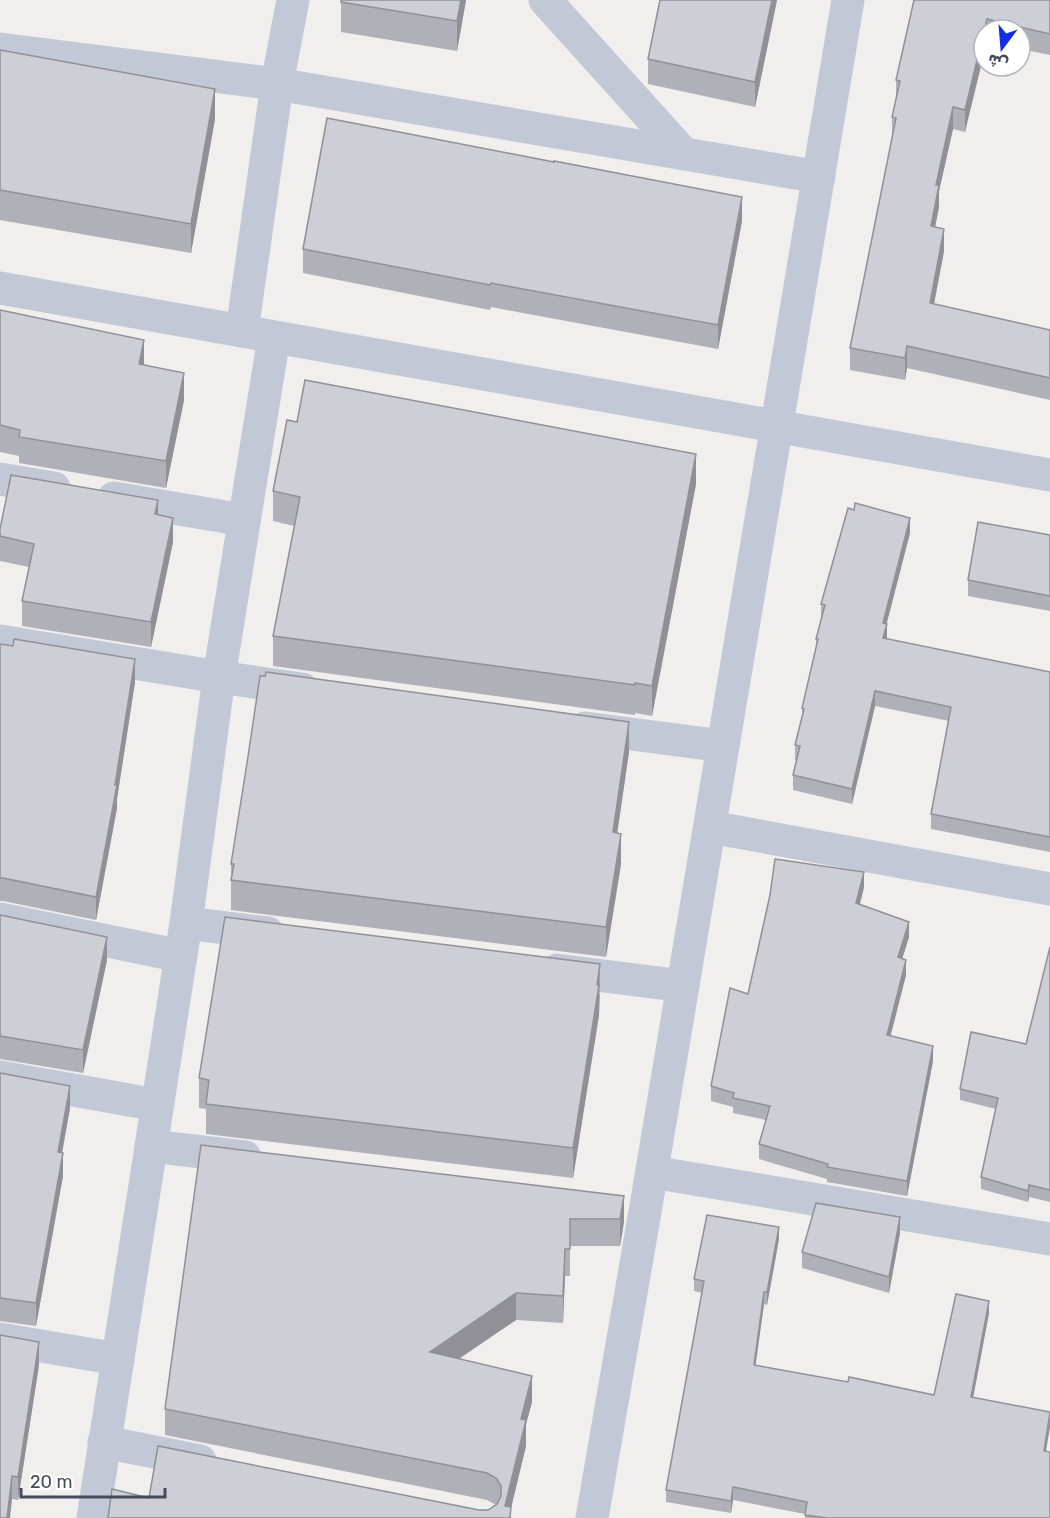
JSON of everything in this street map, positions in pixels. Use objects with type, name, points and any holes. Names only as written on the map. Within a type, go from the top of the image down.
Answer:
[{"type":"street","points":[[242,331],[277,84],[293,0]]},
{"type":"street","points":[[545,0],[684,154]]},
{"type":"street","points":[[591,1518],[635,1204],[652,1172],[848,0]]},
{"type":"street","points":[[0,49],[277,84],[819,177]]},
{"type":"street","points":[[0,288],[1050,474]]},
{"type":"street","points":[[93,1518],[186,923],[219,677],[274,337]]},
{"type":"street","points":[[0,479],[244,520]]},
{"type":"street","points":[[0,641],[219,677],[336,693]]},
{"type":"street","points":[[559,724],[723,747]]},
{"type":"street","points":[[710,827],[1050,889]]},
{"type":"street","points":[[0,919],[181,956]]},
{"type":"street","points":[[186,923],[293,936]]},
{"type":"street","points":[[530,966],[683,986]]},
{"type":"street","points":[[0,1077],[157,1105]]},
{"type":"street","points":[[151,1146],[269,1160]]},
{"type":"street","points":[[652,1172],[1050,1239]]},
{"type":"street","points":[[0,1340],[118,1359]]},
{"type":"street","points":[[104,1442],[230,1467]]},
{"type":"building","points":[[341,0],[461,0],[457,21],[341,2]]},
{"type":"building","points":[[660,0],[772,0],[755,82],[648,59]]},
{"type":"building","points":[[914,0],[1050,0],[1050,34],[1032,30],[1032,18],[972,18],[973,78],[965,110],[953,107],[936,185],[939,185],[931,226],[944,229],[930,303],[1050,330],[1050,378],[907,346],[905,358],[850,348],[896,118],[892,117],[900,81],[896,80]]},
{"type":"building","points":[[0,50],[215,89],[191,224],[0,190]]},
{"type":"building","points":[[327,118],[742,197],[718,325],[303,249]]},
{"type":"building","points":[[0,310],[144,340],[139,364],[184,373],[166,461],[19,437],[20,430],[0,425]]},
{"type":"building","points":[[305,380],[696,454],[652,686],[273,636],[300,497],[273,491],[287,420],[297,422]]},
{"type":"building","points":[[11,475],[158,500],[155,514],[173,518],[151,622],[22,601],[34,544],[0,536]]},
{"type":"building","points":[[855,503],[910,518],[883,623],[887,624],[883,638],[1050,672],[1050,837],[931,814],[951,707],[875,691],[852,789],[793,775],[800,746],[795,745],[825,605],[821,604],[848,508],[854,510]]},
{"type":"building","points":[[978,522],[1050,535],[1050,596],[968,580]]},
{"type":"building","points":[[14,639],[135,659],[115,785],[117,785],[96,897],[0,878],[0,644],[13,646]]},
{"type":"building","points":[[266,672],[629,722],[613,832],[621,834],[606,927],[231,880],[234,864],[231,864],[260,676],[265,676]]},
{"type":"building","points":[[775,859],[864,872],[856,903],[909,922],[898,957],[906,960],[887,1035],[933,1046],[907,1181],[827,1167],[828,1164],[759,1144],[770,1106],[733,1098],[734,1093],[711,1086],[730,988],[748,994],[770,895]]},
{"type":"building","points":[[0,915],[107,937],[83,1050],[0,1036]]},
{"type":"building","points":[[225,917],[600,964],[597,985],[599,985],[573,1148],[206,1104],[209,1080],[199,1078]]},
{"type":"building","points":[[1050,947],[1050,1190],[1029,1185],[1028,1191],[981,1177],[998,1098],[960,1089],[971,1032],[1026,1044]]},
{"type":"building","points":[[0,1073],[70,1086],[58,1152],[63,1153],[36,1303],[0,1298]]},
{"type":"building","points":[[201,1145],[624,1196],[620,1219],[570,1219],[570,1249],[565,1249],[563,1296],[516,1293],[430,1352],[532,1376],[521,1419],[526,1420],[505,1506],[511,1507],[510,1518],[108,1518],[112,1489],[149,1498],[158,1446],[479,1510],[488,1510],[497,1504],[501,1496],[501,1486],[496,1478],[487,1473],[165,1409]]},
{"type":"building","points":[[816,1203],[900,1217],[889,1277],[802,1252]]},
{"type":"building","points":[[707,1215],[779,1227],[767,1292],[764,1292],[754,1365],[848,1382],[849,1377],[934,1395],[956,1294],[989,1301],[971,1397],[1050,1412],[1044,1451],[1050,1452],[1050,1518],[828,1518],[805,1515],[807,1502],[733,1487],[731,1501],[666,1490],[704,1281],[694,1279]]},
{"type":"building","points":[[0,1335],[39,1342],[18,1477],[12,1476],[7,1518],[0,1518]]}]
